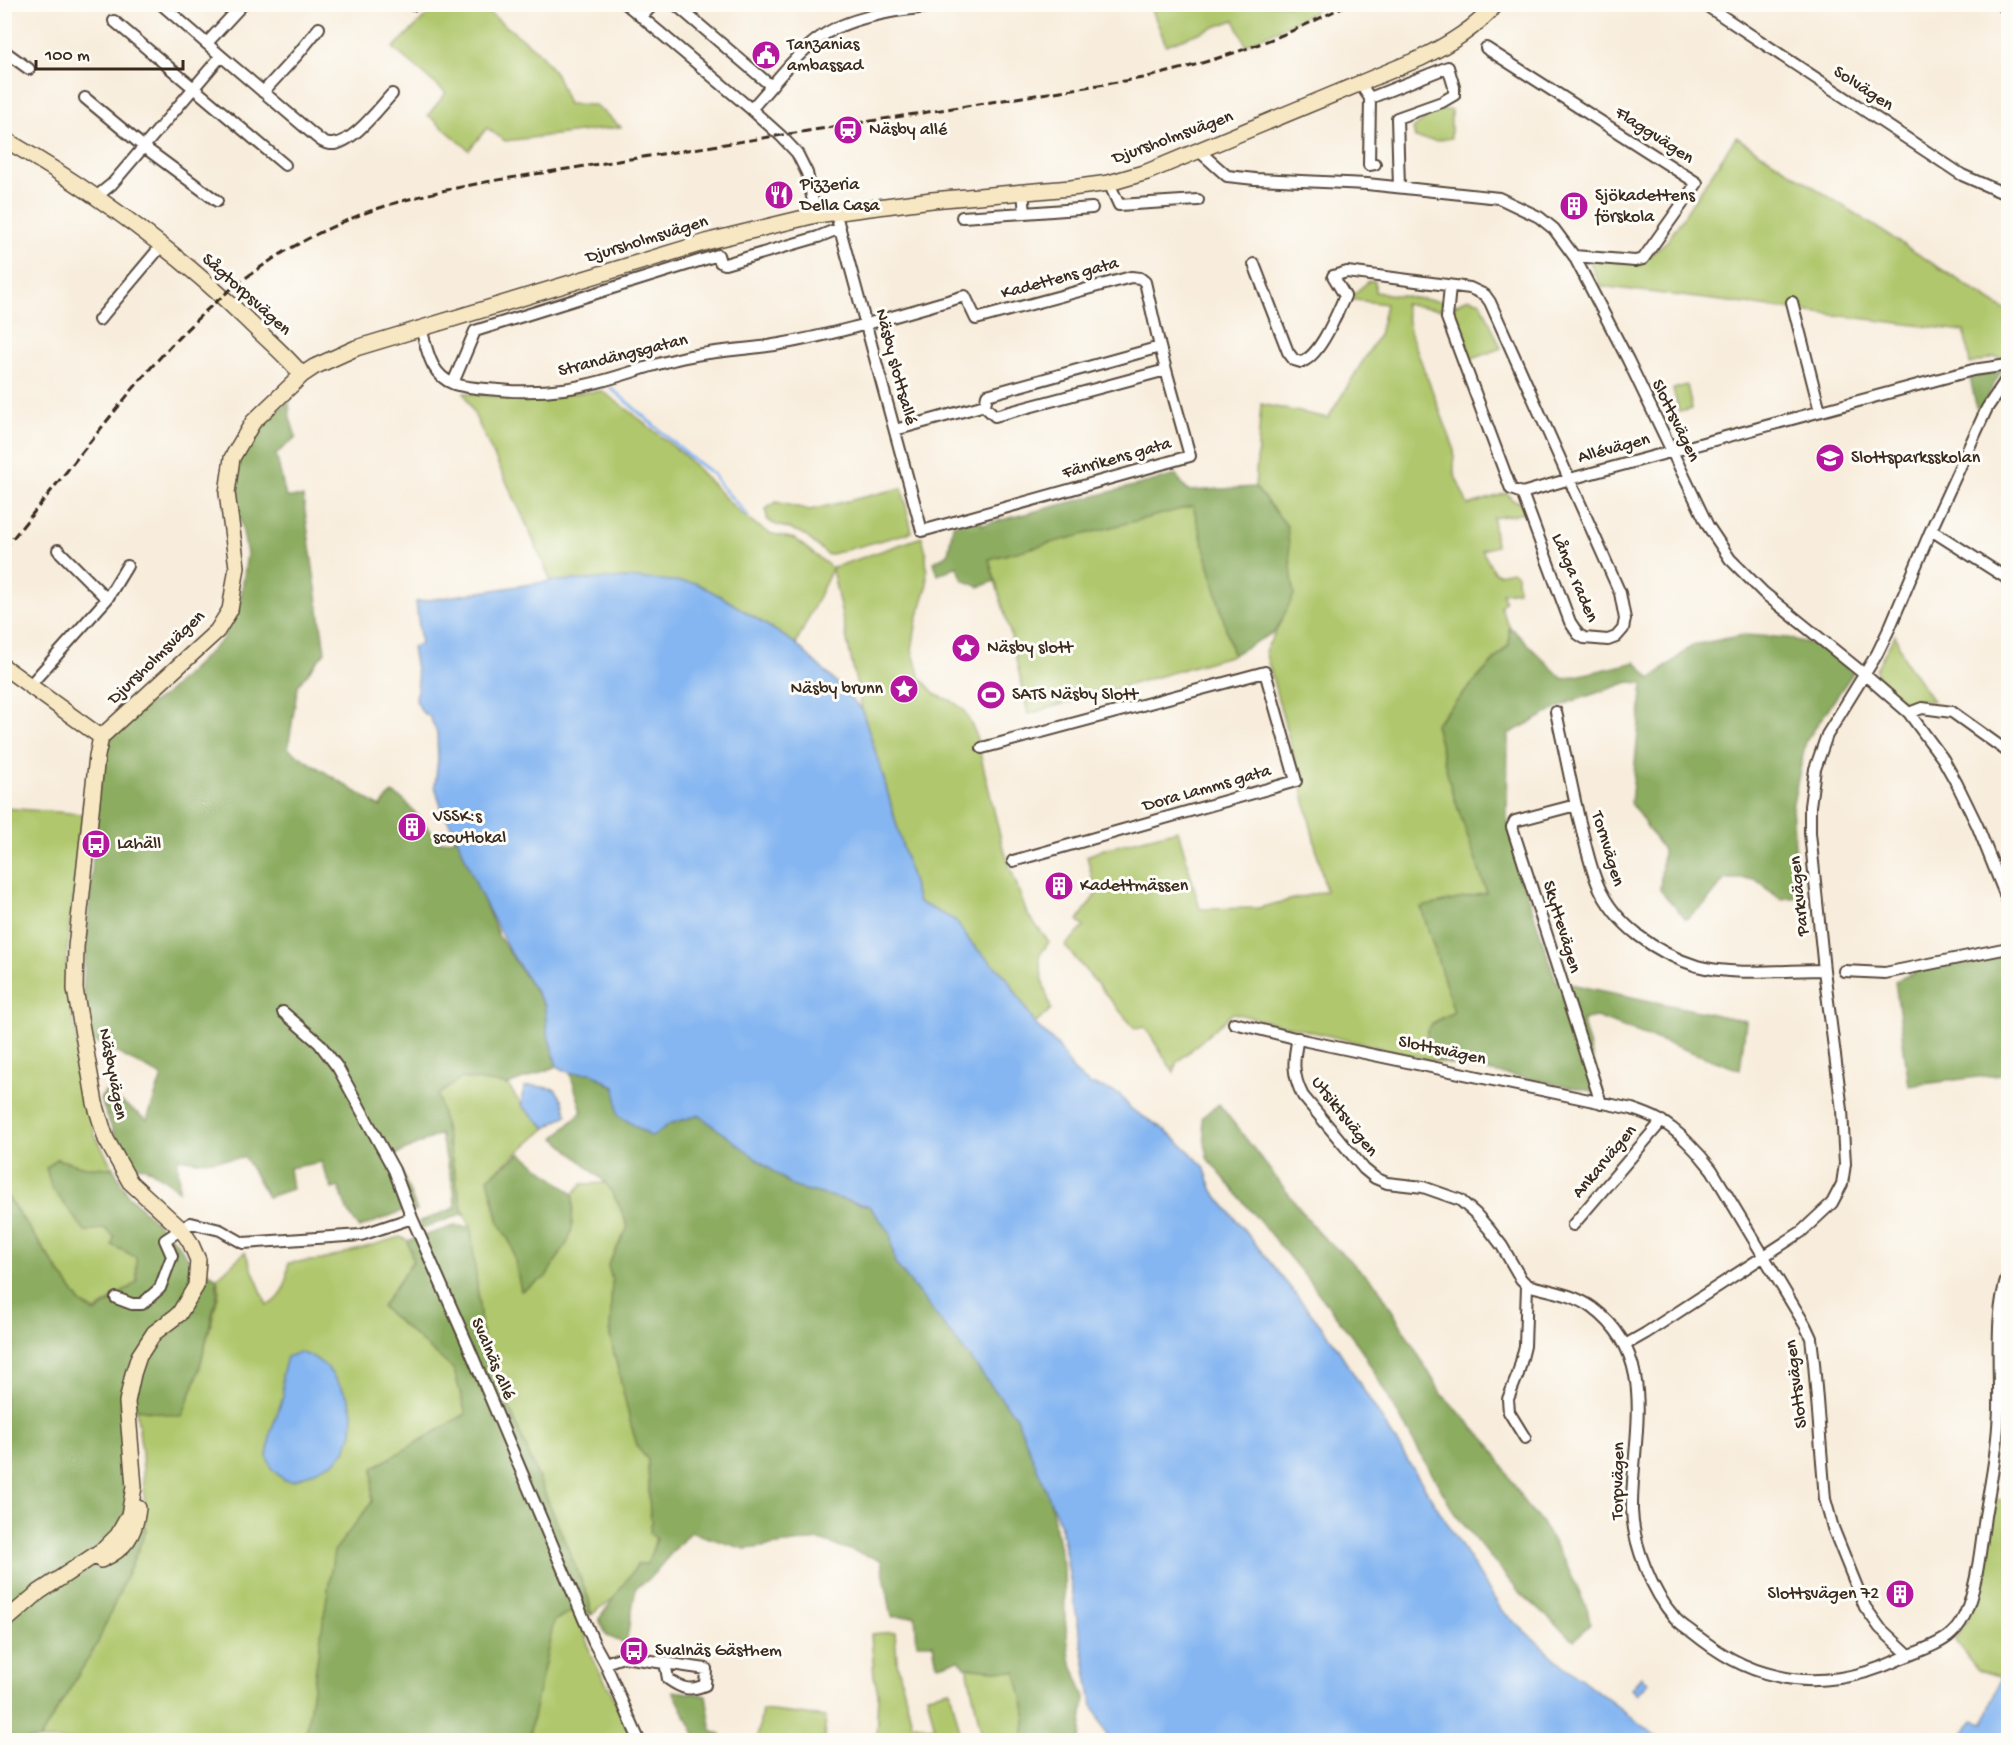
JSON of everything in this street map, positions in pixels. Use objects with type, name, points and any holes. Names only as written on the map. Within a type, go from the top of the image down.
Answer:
[{"type":"street","points":[[161,4],[323,142],[330,144],[341,142],[358,131],[392,94]]},
{"type":"street","points":[[207,43],[243,4]]},
{"type":"street","points":[[626,4],[782,136],[797,153],[807,173],[816,215]]},
{"type":"street","points":[[641,17],[654,4]]},
{"type":"street","points":[[675,4],[770,85]]},
{"type":"street","points":[[751,109],[770,85],[821,36],[840,26],[868,17],[922,7],[960,4]]},
{"type":"street","name":"Djursholmsvägen","points":[[101,737],[217,631],[230,610],[237,567],[227,493],[232,458],[253,422],[302,375],[314,368],[356,348],[735,234],[836,211],[1109,183],[1147,172],[1446,46],[1486,16],[1496,4]]},
{"type":"street","name":"Solvägen","points":[[1704,4],[1962,175],[2008,195]]},
{"type":"street","points":[[2002,4],[2008,12]]},
{"type":"street","points":[[114,21],[285,165]]},
{"type":"street","points":[[263,92],[320,28]]},
{"type":"street","name":"Flaggvägen","points":[[1486,48],[1697,183],[1643,259],[1635,261],[1574,256]]},
{"type":"street","points":[[4,51],[29,69]]},
{"type":"street","points":[[96,197],[112,184],[221,56]]},
{"type":"street","points":[[1375,164],[1369,165],[1367,94],[1448,67],[1454,95],[1442,102],[1397,118],[1399,187]]},
{"type":"street","points":[[85,98],[144,147],[217,201]]},
{"type":"street","name":"Sågtorpsvägen","points":[[4,139],[54,168],[162,245],[231,304],[302,375]]},
{"type":"street","name":"Slottsvägen","points":[[1199,151],[1227,176],[1399,187],[1499,198],[1539,217],[1565,242],[1574,256],[1708,526],[1730,559],[1764,593],[1909,713],[1943,759],[1957,784],[1977,825],[2008,902]]},
{"type":"street","points":[[1109,183],[1119,205],[1198,200]]},
{"type":"street","points":[[1023,192],[1025,213]]},
{"type":"street","points":[[962,217],[1092,208]]},
{"type":"street","name":"Näsby slottsallé","points":[[836,211],[922,531]]},
{"type":"street","points":[[422,328],[432,366],[453,383],[475,331],[718,255],[720,262],[725,264],[818,237],[840,228]]},
{"type":"street","points":[[99,320],[162,245]]},
{"type":"street","name":"Långa raden","points":[[1254,264],[1288,352],[1294,360],[1301,362],[1312,356],[1328,331],[1345,296],[1334,276],[1347,272],[1450,286],[1479,291],[1490,302],[1620,593],[1625,620],[1623,628],[1616,637],[1608,640],[1584,638],[1578,634],[1570,622],[1522,494],[1511,489],[1447,318],[1450,286]]},
{"type":"street","name":"Kadettens gata","points":[[866,324],[965,296],[976,319],[1131,277],[1140,278],[1145,282],[1160,347]]},
{"type":"street","points":[[1792,302],[1820,411]]},
{"type":"street","name":"Strandängsgatan","points":[[453,383],[484,389],[527,392],[563,389],[682,358],[782,344],[866,324]]},
{"type":"street","points":[[1160,347],[1166,370],[995,416],[984,406],[987,395],[1160,347]]},
{"type":"street","name":"Allévägen","points":[[1522,494],[1570,478],[1973,370],[2008,365]]},
{"type":"street","name":"Fänrikens gata","points":[[922,531],[1190,456],[1166,370]]},
{"type":"street","name":"Parkvägen","points":[[1625,1345],[1765,1256],[1818,1218],[1836,1197],[1843,1178],[1845,1149],[1810,833],[1813,783],[1822,745],[1890,627],[1930,530],[1987,408],[2008,377]]},
{"type":"street","points":[[895,430],[984,406]]},
{"type":"street","points":[[1930,530],[2008,579]]},
{"type":"street","points":[[58,550],[107,599]]},
{"type":"street","points":[[30,685],[107,599],[127,566]]},
{"type":"street","points":[[4,667],[101,737]]},
{"type":"street","name":"Dora Lamms gata","points":[[982,748],[1265,672],[1296,781],[1013,861]]},
{"type":"street","points":[[1909,713],[1923,708],[1952,712],[2008,752]]},
{"type":"street","name":"Tornvägen","points":[[1556,712],[1590,861],[1601,891],[1616,914],[1648,943],[1697,966],[1753,971],[1824,970]]},
{"type":"street","name":"Näsbyvägen","points":[[4,1622],[39,1592],[104,1548],[118,1535],[129,1515],[134,1487],[127,1401],[133,1374],[139,1356],[154,1333],[179,1314],[196,1286],[198,1260],[181,1229],[130,1182],[106,1139],[95,1103],[75,989],[76,947],[89,821],[101,737]]},
{"type":"street","name":"Skyttevägen","points":[[1576,805],[1515,821],[1512,827],[1601,1103]]},
{"type":"street","points":[[1844,970],[1885,973],[2008,948]]},
{"type":"street","name":"Svalnäs allé","points":[[283,1012],[319,1043],[345,1079],[394,1170],[412,1218],[472,1353],[594,1643],[639,1740]]},
{"type":"street","name":"Slottsvägen","points":[[1234,1023],[1632,1109],[1662,1121],[1704,1160],[1765,1256],[1811,1338],[1825,1499],[1833,1528],[1865,1607],[1880,1628],[1909,1655]]},
{"type":"street","name":"Utsiktsvägen","points":[[1298,1038],[1293,1065],[1297,1085],[1303,1096],[1364,1169],[1375,1178],[1387,1183],[1424,1187],[1460,1200],[1476,1214],[1502,1245],[1521,1279],[1527,1285]]},
{"type":"street","name":"Ankarvägen","points":[[1573,1225],[1662,1121]]},
{"type":"street","points":[[116,1298],[132,1304],[142,1304],[160,1288],[172,1256],[165,1240],[191,1223],[220,1230],[243,1243],[361,1235],[412,1218]]},
{"type":"street","points":[[1909,1655],[1950,1635],[1968,1607],[1976,1575],[1998,1434],[2000,1300],[2008,1275]]},
{"type":"street","points":[[1525,1438],[1509,1412],[1508,1399],[1518,1374],[1525,1346],[1527,1285]]},
{"type":"street","name":"Torpvägen","points":[[1527,1285],[1575,1298],[1593,1308],[1611,1326],[1625,1345],[1635,1367],[1638,1412],[1632,1511],[1635,1536],[1645,1567],[1660,1597],[1676,1619],[1716,1651],[1757,1672],[1782,1678],[1830,1679],[1883,1667],[1909,1655]]},
{"type":"street","points":[[605,1663],[623,1657],[665,1662]]},
{"type":"green space","points":[[438,5],[479,5],[538,51],[556,74],[568,104],[595,105],[621,127],[505,141],[487,128],[469,150],[428,115],[446,93],[393,48]]},
{"type":"green space","points":[[1150,5],[1328,5],[1246,45],[1234,20],[1166,45]]},
{"type":"green space","points":[[1437,110],[1451,110],[1451,138],[1436,141],[1415,138],[1413,129]]},
{"type":"green space","points":[[1736,137],[2008,312],[2008,359],[1994,357],[1970,364],[1964,331],[1600,286],[1589,260],[1641,263],[1668,240]]},
{"type":"green space","points":[[1369,281],[1375,281],[1375,292],[1444,302],[1442,310],[1404,304],[1411,335],[1454,448],[1454,473],[1468,505],[1507,493],[1512,500],[1521,502],[1526,513],[1493,518],[1496,546],[1482,550],[1494,572],[1499,574],[1512,571],[1517,575],[1518,591],[1502,593],[1505,602],[1500,606],[1509,626],[1509,644],[1435,724],[1451,788],[1487,893],[1422,907],[1454,1012],[1432,1023],[1427,1040],[1440,1062],[1233,1013],[1176,1063],[1174,1073],[1145,1027],[1135,1029],[1065,946],[1084,927],[1078,920],[1096,894],[1087,856],[1104,849],[1178,830],[1200,909],[1258,908],[1326,891],[1300,780],[1265,651],[1276,631],[1287,526],[1255,487],[1261,404],[1328,418],[1379,335],[1386,304],[1348,299]]},
{"type":"green space","points":[[1468,298],[1481,302],[1501,348],[1469,360],[1452,317],[1454,306]]},
{"type":"green space","points":[[2002,370],[1978,414],[1970,378]]},
{"type":"green space","points":[[1687,385],[1692,409],[1679,412],[1673,389]]},
{"type":"green space","points":[[602,391],[685,456],[733,506],[753,523],[769,533],[795,539],[832,568],[922,537],[926,552],[927,587],[917,619],[912,650],[920,677],[936,695],[952,701],[964,710],[975,732],[1002,844],[1027,914],[1049,942],[1039,956],[1043,982],[1051,1009],[1035,1024],[1007,978],[971,943],[955,920],[918,902],[862,710],[832,569],[796,644],[722,597],[636,578],[551,581],[464,393],[507,398]]},
{"type":"green space","points":[[289,402],[290,418],[296,437],[276,454],[286,497],[303,497],[325,652],[298,685],[288,749],[380,807],[392,793],[404,800],[440,842],[454,839],[455,833],[499,937],[545,1006],[547,1031],[557,1066],[508,1085],[462,1078],[438,1095],[465,1213],[421,1229],[419,1222],[455,1208],[454,1189],[440,1134],[395,1155],[417,1211],[402,1211],[359,1228],[347,1210],[339,1187],[332,1189],[321,1162],[289,1168],[292,1189],[268,1197],[245,1158],[197,1161],[178,1158],[179,1190],[151,1170],[126,1162],[100,1099],[106,1091],[147,1120],[162,1076],[90,1039],[83,990],[100,762],[113,733],[139,710],[164,696],[222,640],[241,597],[247,554],[233,479],[238,458],[268,417]]},
{"type":"green space","points":[[1176,475],[1188,491],[1255,487],[1287,526],[1294,595],[1276,631],[1233,655],[1193,506],[989,559],[995,581],[979,587],[963,580],[957,566],[938,575],[934,562],[948,554],[953,525],[980,517],[982,525]]},
{"type":"green space","points":[[902,488],[912,532],[828,555],[802,533],[767,520],[766,509],[776,502],[810,510]]},
{"type":"green space","points":[[1193,505],[1233,655],[1028,714],[1011,636],[989,559]]},
{"type":"green space","points":[[1509,626],[1563,679],[1636,662],[1651,679],[1693,645],[1744,635],[1789,638],[1822,647],[1853,673],[1806,741],[1792,808],[1799,897],[1780,899],[1755,879],[1725,879],[1706,903],[1686,919],[1660,890],[1663,850],[1631,803],[1643,683],[1629,682],[1570,702],[1508,734],[1507,817],[1522,878],[1556,981],[1746,1021],[1740,1070],[1596,1017],[1582,1020],[1603,1093],[1440,1062],[1429,1043],[1427,1031],[1430,1027],[1454,1012],[1421,907],[1487,893],[1451,788],[1435,724],[1509,645]]},
{"type":"green space","points":[[1895,635],[1905,661],[1933,701],[1920,700],[1911,704],[1904,702],[1877,676],[1876,669]]},
{"type":"green space","points":[[4,808],[83,814],[66,959],[67,988],[95,1135],[113,1168],[85,1167],[57,1159],[104,1228],[114,1236],[113,1245],[136,1257],[137,1282],[95,1311],[81,1303],[5,1193]]},
{"type":"green space","points":[[2008,955],[2008,1073],[1909,1086],[1895,981],[1918,971]]},
{"type":"green space","points":[[570,1073],[592,1073],[669,1124],[699,1115],[794,1187],[869,1206],[890,1232],[895,1263],[1016,1417],[1050,1500],[1064,1570],[1065,1618],[1070,1659],[1085,1697],[1080,1740],[1023,1740],[1026,1714],[1016,1672],[964,1667],[960,1660],[937,1665],[933,1644],[917,1644],[915,1616],[892,1617],[881,1560],[819,1540],[745,1549],[690,1532],[648,1580],[636,1587],[626,1644],[607,1636],[599,1619],[638,1564],[647,1564],[657,1539],[650,1534],[653,1521],[650,1517],[648,1460],[638,1448],[610,1336],[612,1280],[608,1265],[628,1227],[606,1183],[555,1138],[582,1111]]},
{"type":"green space","points":[[462,1078],[508,1085],[522,1106],[546,1128],[488,1178],[499,1223],[512,1246],[521,1290],[572,1229],[573,1194],[582,1184],[606,1183],[628,1227],[608,1265],[612,1280],[610,1336],[638,1448],[648,1460],[650,1517],[654,1522],[656,1534],[647,1564],[638,1564],[619,1594],[591,1615],[589,1599],[483,1344],[471,1227],[463,1213],[438,1095]]},
{"type":"green space","points":[[1219,1104],[1318,1232],[1377,1285],[1441,1393],[1491,1446],[1527,1507],[1542,1523],[1564,1560],[1588,1611],[1590,1624],[1574,1640],[1518,1591],[1455,1514],[1359,1346],[1310,1282],[1207,1158],[1202,1117]]},
{"type":"green space","points":[[521,1153],[573,1194],[572,1229],[568,1242],[545,1278],[521,1291],[512,1246],[499,1223],[488,1178]]},
{"type":"green space","points":[[57,1159],[85,1167],[113,1168],[128,1195],[176,1242],[191,1262],[217,1278],[217,1295],[198,1374],[182,1417],[121,1406],[127,1492],[146,1531],[97,1644],[39,1740],[5,1740],[4,1193],[81,1303],[95,1313],[137,1282],[136,1257],[112,1245],[114,1236],[104,1228],[86,1232],[51,1187],[46,1168]]},
{"type":"green space","points":[[454,1226],[471,1227],[483,1344],[589,1600],[591,1615],[578,1608],[554,1621],[528,1740],[305,1740],[334,1551],[372,1502],[373,1468],[466,1414],[454,1370],[382,1307],[413,1261],[408,1241]]},
{"type":"green space","points":[[400,1237],[408,1241],[413,1260],[382,1307],[454,1370],[466,1414],[374,1468],[372,1502],[334,1552],[305,1740],[39,1740],[97,1644],[146,1531],[142,1453],[136,1408],[182,1417],[198,1374],[219,1292],[217,1278],[245,1252],[267,1305],[274,1302],[282,1293],[288,1263],[322,1260]]},
{"type":"green space","points":[[1992,1498],[2008,1502],[2008,1658],[2002,1677],[1978,1670],[1955,1641],[1966,1621]]},
{"type":"green space","points":[[578,1608],[591,1656],[632,1738],[626,1740],[528,1740],[554,1621]]},
{"type":"green space","points":[[895,1632],[897,1662],[912,1723],[935,1729],[927,1695],[950,1690],[962,1740],[876,1740],[878,1693],[874,1676],[871,1634]]},
{"type":"green space","points":[[964,1667],[1016,1672],[1026,1714],[1023,1740],[983,1740],[967,1668]]},
{"type":"green space","points":[[673,1691],[706,1695],[712,1732],[721,1734],[724,1740],[698,1740]]},
{"type":"green space","points":[[762,1710],[826,1717],[824,1739],[757,1740]]},
{"type":"water","points":[[636,578],[696,583],[722,597],[795,643],[862,710],[918,902],[955,920],[971,943],[1007,978],[1035,1024],[1058,1046],[1073,1070],[1090,1085],[1119,1094],[1131,1109],[1162,1128],[1204,1167],[1213,1191],[1333,1341],[1502,1611],[1563,1665],[1661,1740],[1109,1740],[1092,1703],[1061,1527],[1016,1417],[895,1263],[890,1232],[869,1206],[794,1187],[699,1115],[669,1124],[652,1137],[618,1115],[615,1087],[592,1073],[570,1073],[557,1066],[547,1031],[545,1006],[509,950],[442,810],[435,786],[438,759],[437,733],[430,717],[422,712],[416,700],[418,681],[412,647],[421,644],[416,602],[551,581]]},
{"type":"water","points":[[525,1087],[555,1089],[562,1099],[567,1115],[546,1128],[522,1106]]},
{"type":"water","points":[[299,1352],[313,1357],[327,1367],[348,1397],[353,1412],[352,1433],[345,1451],[335,1462],[293,1481],[284,1480],[272,1469],[267,1457],[271,1431],[283,1397],[282,1375],[287,1357]]},
{"type":"water","points":[[2008,1658],[2008,1740],[1957,1740],[1974,1720],[1984,1723]]},
{"type":"water","points":[[1641,1677],[1648,1683],[1637,1695],[1631,1689]]},
{"type":"waterway","points":[[611,388],[690,457],[713,474],[748,516]]},
{"type":"railway","points":[[4,549],[151,367],[206,310],[268,262],[343,222],[416,197],[491,181],[1143,78],[1196,65],[1273,39],[1348,4]]},
{"type":"place","name":"Tanzanias ambassad","points":[[766,55]]},
{"type":"place","name":"Näsby allé","points":[[848,130]]},
{"type":"place","name":"Pizzeria Della Casa","points":[[779,195]]},
{"type":"place","name":"Sjökadettens förskola","points":[[1574,206]]},
{"type":"place","name":"Slottsparksskolan","points":[[1830,458]]},
{"type":"place","name":"Näsby slott","points":[[966,648]]},
{"type":"place","name":"Näsby brunn","points":[[904,689]]},
{"type":"place","name":"SATS Näsby Slott","points":[[991,695]]},
{"type":"place","name":"VSSK:s scoutlokal","points":[[412,827]]},
{"type":"place","name":"Lahäll","points":[[96,844]]},
{"type":"place","name":"Kadettmässen","points":[[1059,886]]},
{"type":"place","name":"Slottsvägen 72","points":[[1900,1594]]},
{"type":"place","name":"Svalnäs Gästhem","points":[[634,1651]]}]
